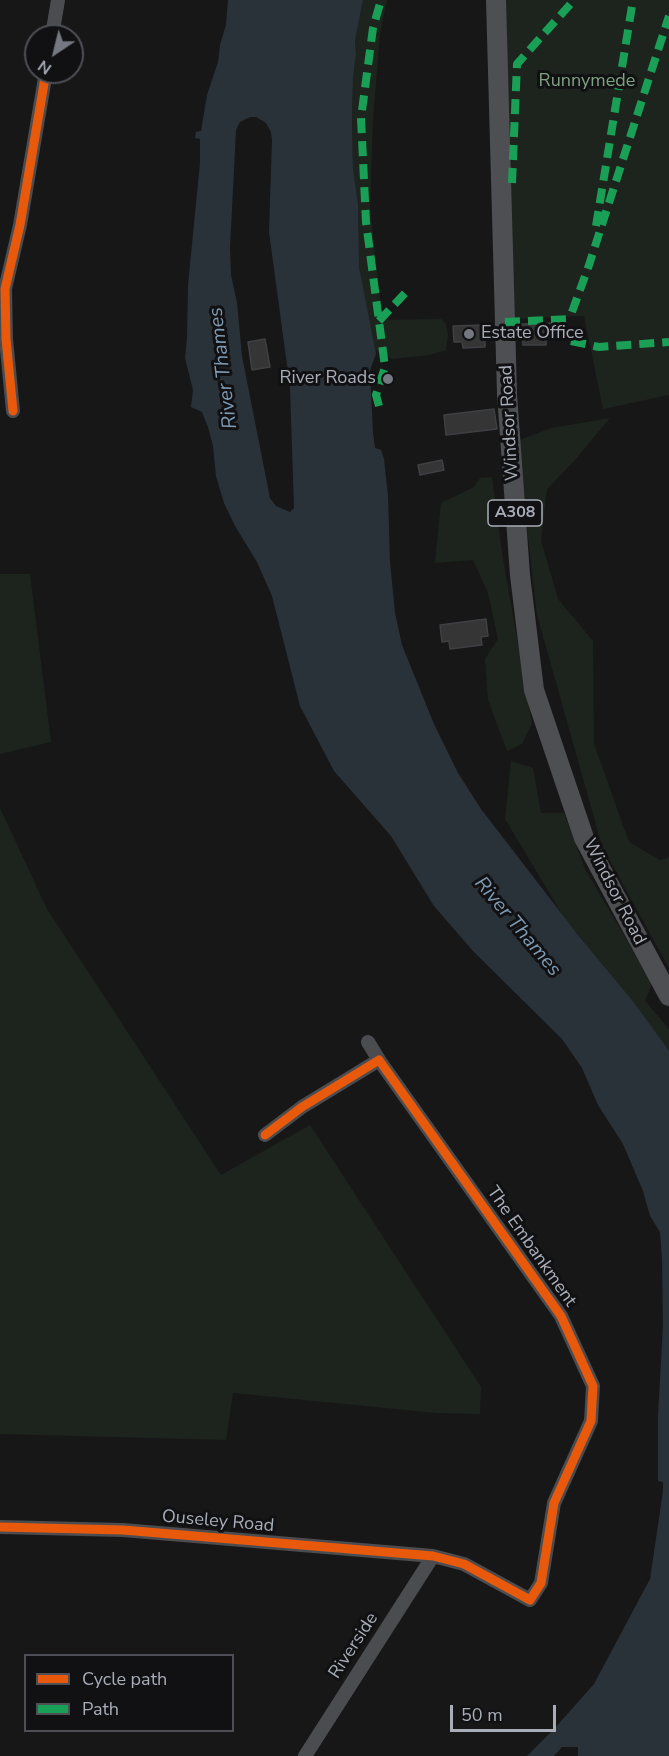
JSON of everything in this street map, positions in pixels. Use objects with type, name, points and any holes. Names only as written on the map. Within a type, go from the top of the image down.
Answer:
[{"type":"main road","name":"Windsor Road","points":[[496,0],[507,394],[520,575],[534,690],[584,838],[669,996]]},
{"type":"street","points":[[54,24],[58,0]]},
{"type":"street","points":[[12,411],[4,289],[20,225],[44,84]]},
{"type":"street","points":[[265,1135],[302,1107],[379,1060],[368,1042]]},
{"type":"street","name":"The Embankment","points":[[379,1060],[561,1316],[593,1386],[591,1421],[554,1503],[541,1583],[530,1600],[464,1564],[432,1556]]},
{"type":"street","name":"Ouseley Road","points":[[0,1527],[123,1530],[432,1556]]},
{"type":"street","name":"Riverside","points":[[305,1756],[432,1556]]},
{"type":"green space","points":[[363,0],[387,0],[380,34],[373,119],[370,206],[382,320],[441,319],[446,324],[448,335],[446,350],[430,355],[392,359],[375,350],[361,288],[352,120],[355,41]]},
{"type":"green space","name":"Runnymede","points":[[503,0],[669,0],[669,395],[603,409],[584,316],[512,319]]},
{"type":"green space","points":[[610,418],[547,489],[541,540],[558,599],[593,641],[594,744],[629,842],[660,860],[669,857],[669,968],[602,846],[537,615],[517,441],[551,428]]},
{"type":"green space","points":[[492,477],[502,553],[532,723],[522,744],[507,751],[488,700],[485,659],[498,639],[488,593],[473,560],[435,563],[441,503],[474,487],[480,478]]},
{"type":"green space","points":[[0,574],[30,574],[51,742],[0,754]]},
{"type":"green space","points":[[511,761],[533,768],[541,813],[564,813],[585,869],[652,983],[645,1001],[669,1029],[669,1058],[632,1000],[565,919],[505,819]]},
{"type":"green space","points":[[0,808],[47,909],[221,1175],[310,1125],[481,1387],[480,1414],[436,1413],[233,1393],[226,1440],[0,1434]]},
{"type":"water","name":"River Thames","points":[[228,0],[363,0],[355,41],[353,169],[358,204],[359,267],[376,354],[370,370],[373,433],[375,448],[381,450],[384,459],[388,496],[390,562],[395,613],[402,645],[434,724],[458,773],[481,809],[578,935],[632,1000],[669,1051],[669,1756],[578,1756],[578,1747],[562,1747],[554,1756],[527,1756],[594,1684],[650,1579],[663,1491],[663,1482],[658,1481],[658,1416],[663,1325],[660,1232],[650,1216],[643,1191],[623,1144],[598,1105],[582,1068],[562,1039],[473,951],[434,906],[391,836],[334,771],[300,706],[272,596],[257,562],[224,503],[216,476],[213,446],[208,427],[202,412],[191,407],[193,390],[185,358],[188,285],[200,163],[200,139],[195,138],[196,132],[201,131],[207,95],[218,62],[226,25]],"holes":[[[256,117],[266,123],[272,140],[269,232],[290,387],[294,508],[290,512],[276,506],[270,498],[242,356],[237,303],[231,275],[230,248],[236,130],[240,122]]]},
{"type":"building","points":[[558,323],[558,335],[546,335],[546,345],[523,345],[522,324]]},
{"type":"building","name":"Estate Office","points":[[485,325],[485,347],[463,348],[462,342],[454,342],[453,326]]},
{"type":"building","points":[[265,339],[270,367],[252,370],[248,342]]},
{"type":"building","points":[[494,409],[497,429],[446,435],[444,415]]},
{"type":"building","points":[[442,460],[444,470],[420,475],[418,465]]},
{"type":"building","points":[[486,619],[488,636],[481,637],[482,645],[450,649],[449,641],[442,642],[440,625]]},
{"type":"marked path","points":[[379,406],[376,395],[385,367],[366,222],[361,118],[373,28],[381,0]]},
{"type":"marked path","points":[[512,183],[517,64],[574,0]]},
{"type":"marked path","points":[[596,226],[633,0]]},
{"type":"marked path","points":[[572,312],[669,16]]},
{"type":"marked path","points":[[379,321],[406,292]]},
{"type":"marked path","points":[[505,322],[573,319]]},
{"type":"marked path","points":[[571,341],[599,347],[669,342]]},
{"type":"cycle path","points":[[13,411],[6,339],[5,289],[20,225],[44,84]]},
{"type":"cycle path","points":[[0,1527],[123,1530],[433,1556],[464,1564],[530,1600],[541,1583],[554,1503],[591,1421],[593,1386],[561,1316],[379,1060],[302,1107],[265,1135]]},
{"type":"place","name":"Estate Office","points":[[469,334]]},
{"type":"place","name":"River Roads","points":[[388,379]]}]
